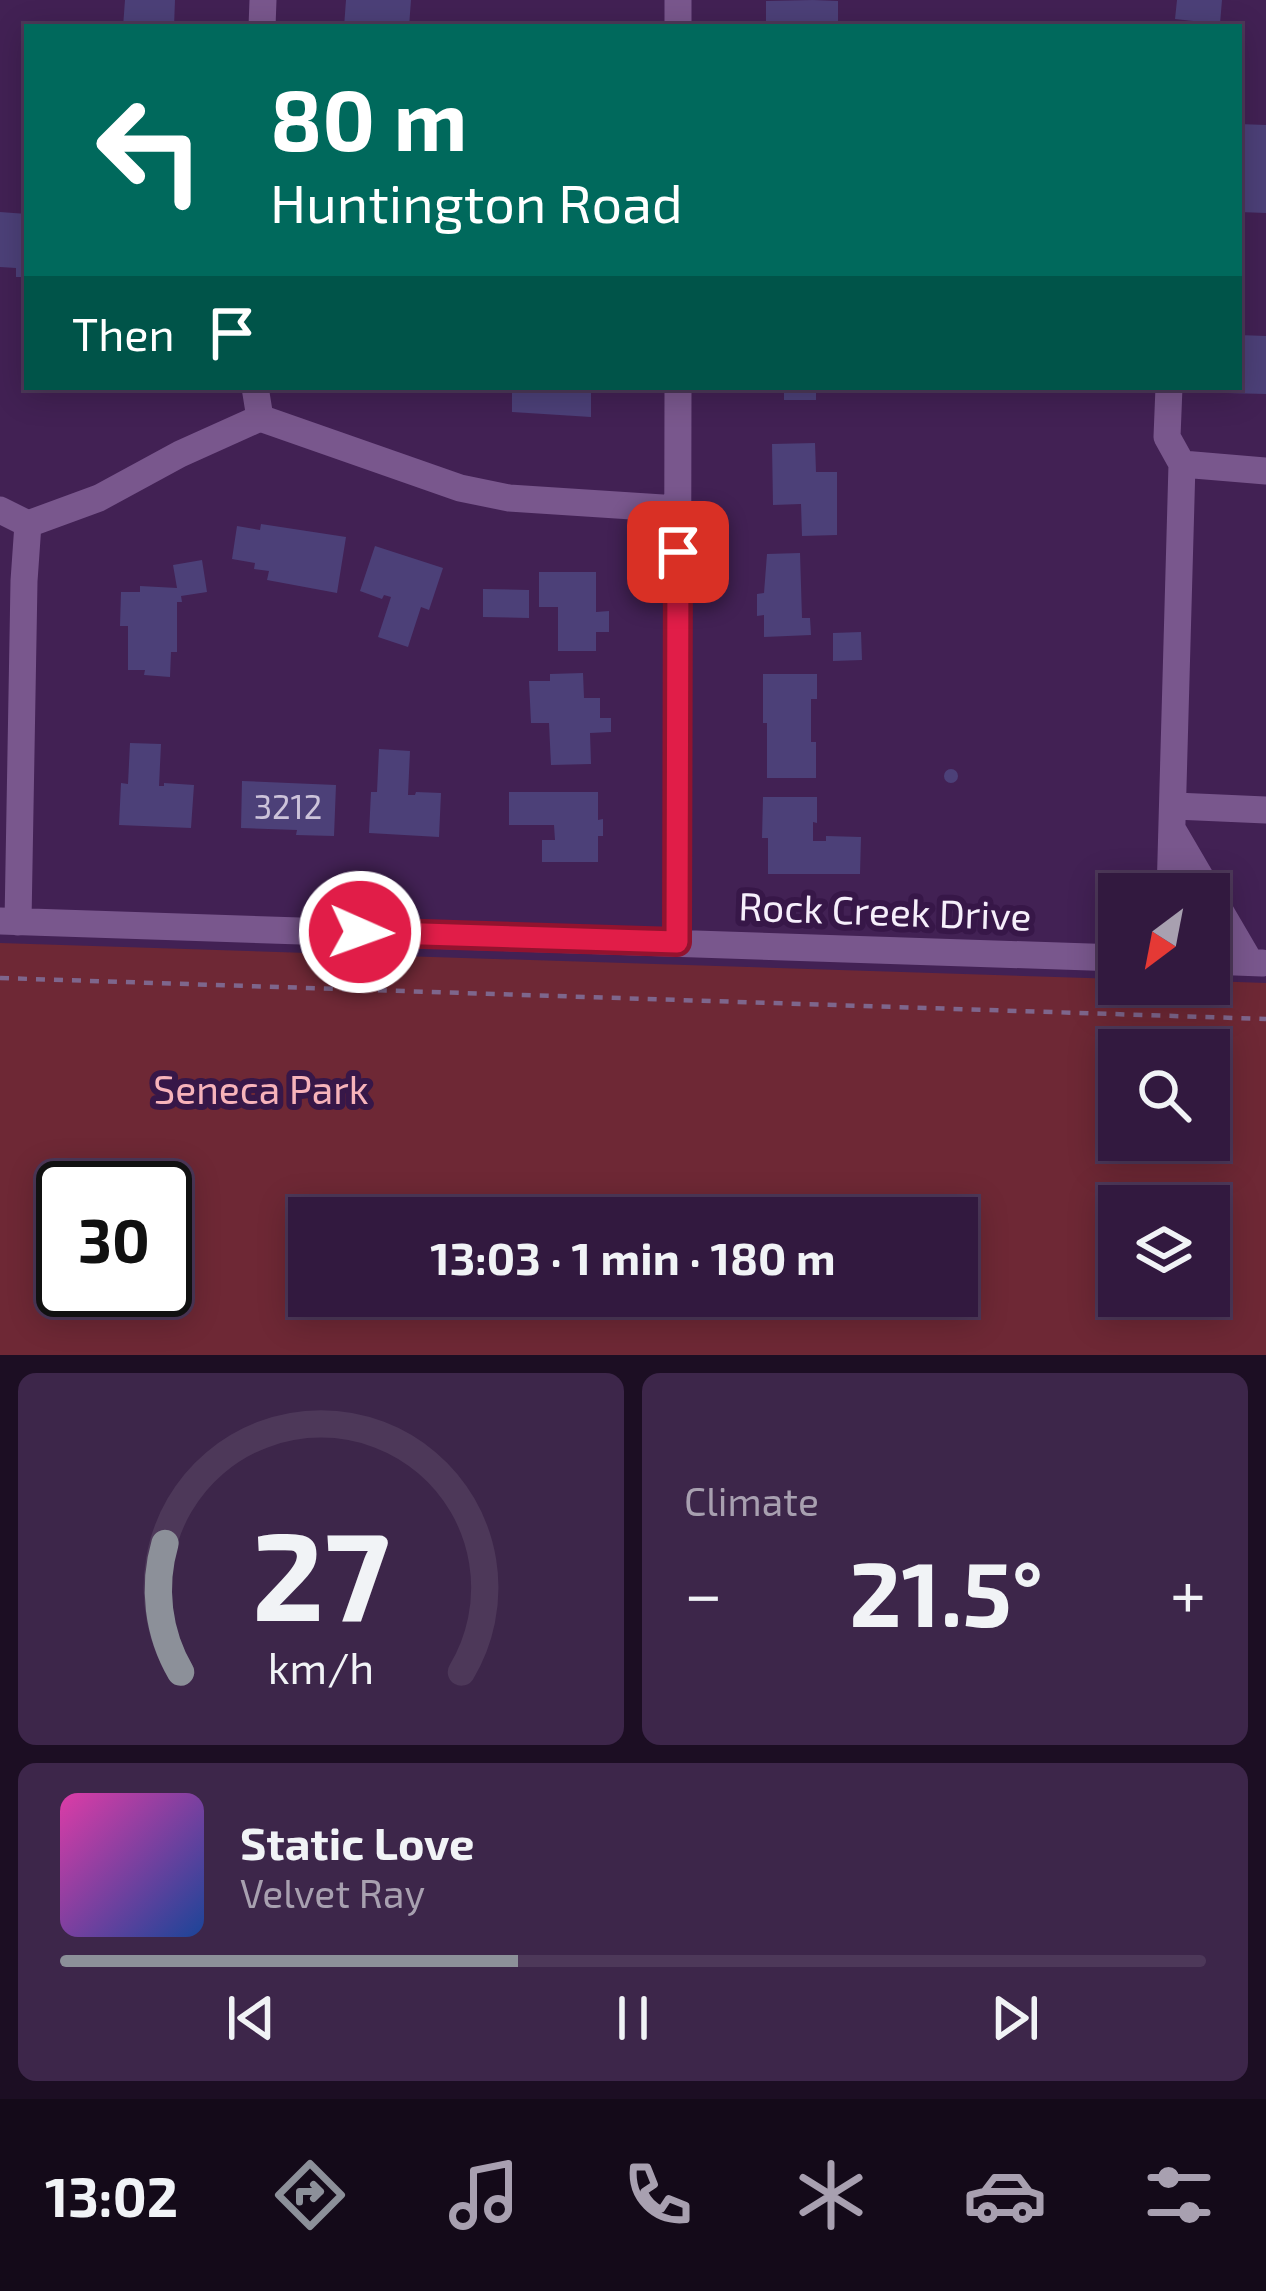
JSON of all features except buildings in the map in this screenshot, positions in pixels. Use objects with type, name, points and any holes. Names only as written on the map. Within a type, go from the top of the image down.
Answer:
[{"type":"street","points":[[255,390],[260,418]]},
{"type":"street","points":[[677,942],[678,390]]},
{"type":"street","points":[[1169,390],[1167,437],[1181,464],[1172,873]]},
{"type":"street","points":[[0,510],[28,524],[99,498],[260,418],[460,488],[509,497],[678,509]]},
{"type":"street","points":[[1181,464],[1266,471]]},
{"type":"street","points":[[9,921],[28,524]]},
{"type":"street","points":[[1174,819],[1266,810]]},
{"type":"street","points":[[1174,819],[1258,963]]},
{"type":"street","name":"Rock Creek Drive","points":[[9,921],[1098,957]]},
{"type":"path","points":[[0,978],[1266,1019]]},
{"type":"green space","name":"Seneca Park","points":[[0,943],[1098,978],[1098,1005],[1230,1005],[1230,982],[1266,983],[1266,1355],[0,1355]]},
{"type":"route","points":[[360,932],[677,942],[678,552]]}]
